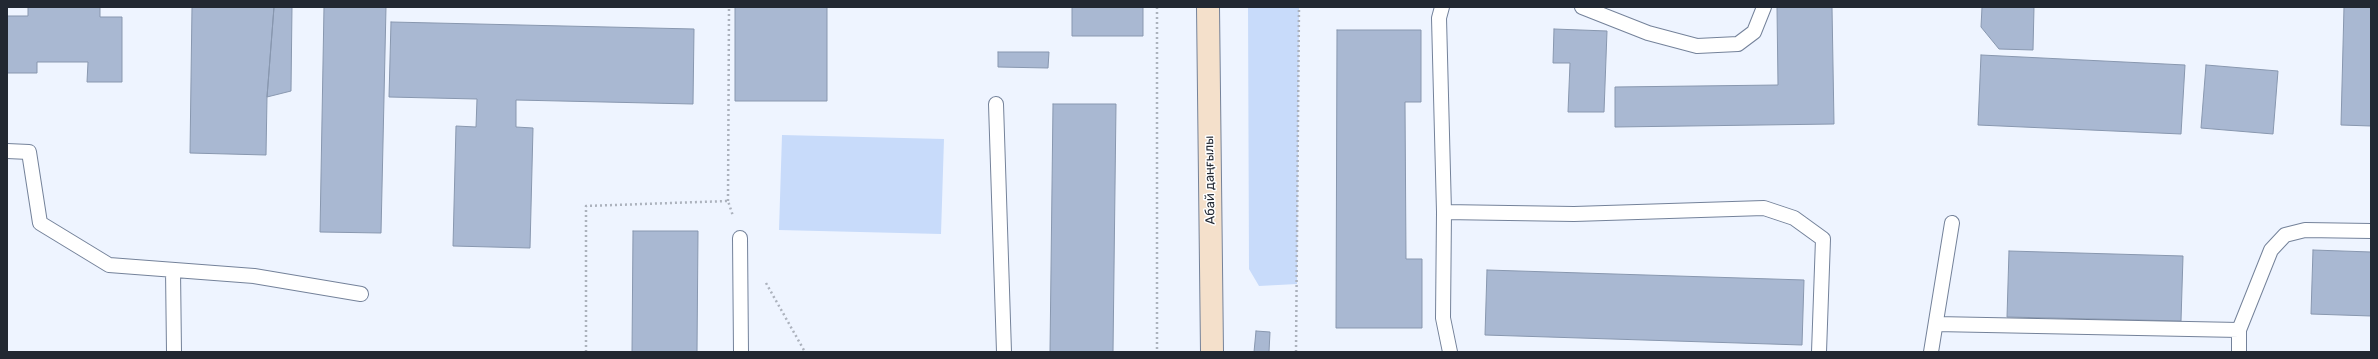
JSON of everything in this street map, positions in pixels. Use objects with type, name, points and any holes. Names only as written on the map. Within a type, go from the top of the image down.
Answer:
[{"type":"main road","name":"Абай даңғылы","points":[[1208,7],[1212,352]]},
{"type":"lane","points":[[1442,7],[1439,18],[1444,212],[1442,318],[1450,352]]},
{"type":"lane","points":[[1582,7],[1648,33],[1697,46],[1738,44],[1754,32],[1764,7]]},
{"type":"lane","points":[[996,104],[1004,352]]},
{"type":"lane","points":[[7,151],[29,152],[40,223],[109,265],[254,276],[361,294]]},
{"type":"lane","points":[[1444,212],[1574,214],[1764,208],[1794,218],[1822,239],[1819,352]]},
{"type":"lane","points":[[1931,352],[1952,223]]},
{"type":"lane","points":[[2239,352],[2239,330],[2271,250],[2285,236],[2305,230],[2371,231]]},
{"type":"lane","points":[[740,238],[741,352]]},
{"type":"lane","points":[[173,270],[174,352]]},
{"type":"lane","points":[[1936,324],[2239,330]]},
{"type":"path","points":[[729,7],[728,201],[740,238]]},
{"type":"path","points":[[1156,7],[1157,352]]},
{"type":"path","points":[[1296,352],[1299,7]]},
{"type":"path","points":[[586,352],[586,206],[728,201]]},
{"type":"path","points":[[763,278],[805,352]]},
{"type":"shaded area","points":[[1248,7],[1299,7],[1297,284],[1259,286],[1249,269]]},
{"type":"shaded area","points":[[782,135],[944,139],[941,234],[779,230]]},
{"type":"building","points":[[28,7],[100,7],[100,17],[122,17],[122,82],[87,82],[88,62],[37,62],[37,73],[7,73],[7,16],[28,16]]},
{"type":"building","points":[[192,7],[274,7],[267,97],[266,155],[190,153]]},
{"type":"building","points":[[274,7],[292,7],[291,91],[267,97]]},
{"type":"building","points":[[324,7],[386,7],[381,233],[320,232]]},
{"type":"building","points":[[735,7],[827,7],[827,101],[735,101]]},
{"type":"building","points":[[1072,7],[1143,7],[1143,36],[1072,36]]},
{"type":"building","points":[[1777,7],[1832,7],[1834,124],[1615,127],[1615,87],[1778,85]]},
{"type":"building","points":[[1982,7],[2034,7],[2033,50],[1999,49],[1981,27]]},
{"type":"building","points":[[2344,7],[2371,7],[2371,126],[2341,125]]},
{"type":"building","points":[[391,22],[694,29],[693,104],[516,100],[516,127],[533,128],[530,248],[453,246],[456,126],[476,127],[477,99],[389,97]]},
{"type":"building","points":[[1554,29],[1607,31],[1604,112],[1568,112],[1570,63],[1553,63]]},
{"type":"building","points":[[1337,30],[1421,30],[1421,102],[1405,102],[1406,259],[1422,259],[1422,328],[1336,328]]},
{"type":"building","points":[[998,52],[1049,52],[1048,68],[998,67]]},
{"type":"building","points":[[1981,55],[2185,65],[2181,134],[1978,125]]},
{"type":"building","points":[[2206,65],[2278,71],[2273,134],[2201,128]]},
{"type":"building","points":[[1053,104],[1116,104],[1113,352],[1050,352]]},
{"type":"building","points":[[633,231],[698,231],[697,352],[632,352]]},
{"type":"building","points":[[2313,250],[2371,252],[2371,316],[2311,314]]},
{"type":"building","points":[[2009,251],[2183,256],[2181,321],[2007,317]]},
{"type":"building","points":[[1487,270],[1804,280],[1802,345],[1485,335]]},
{"type":"building","points":[[1256,331],[1270,332],[1269,352],[1254,352]]}]
